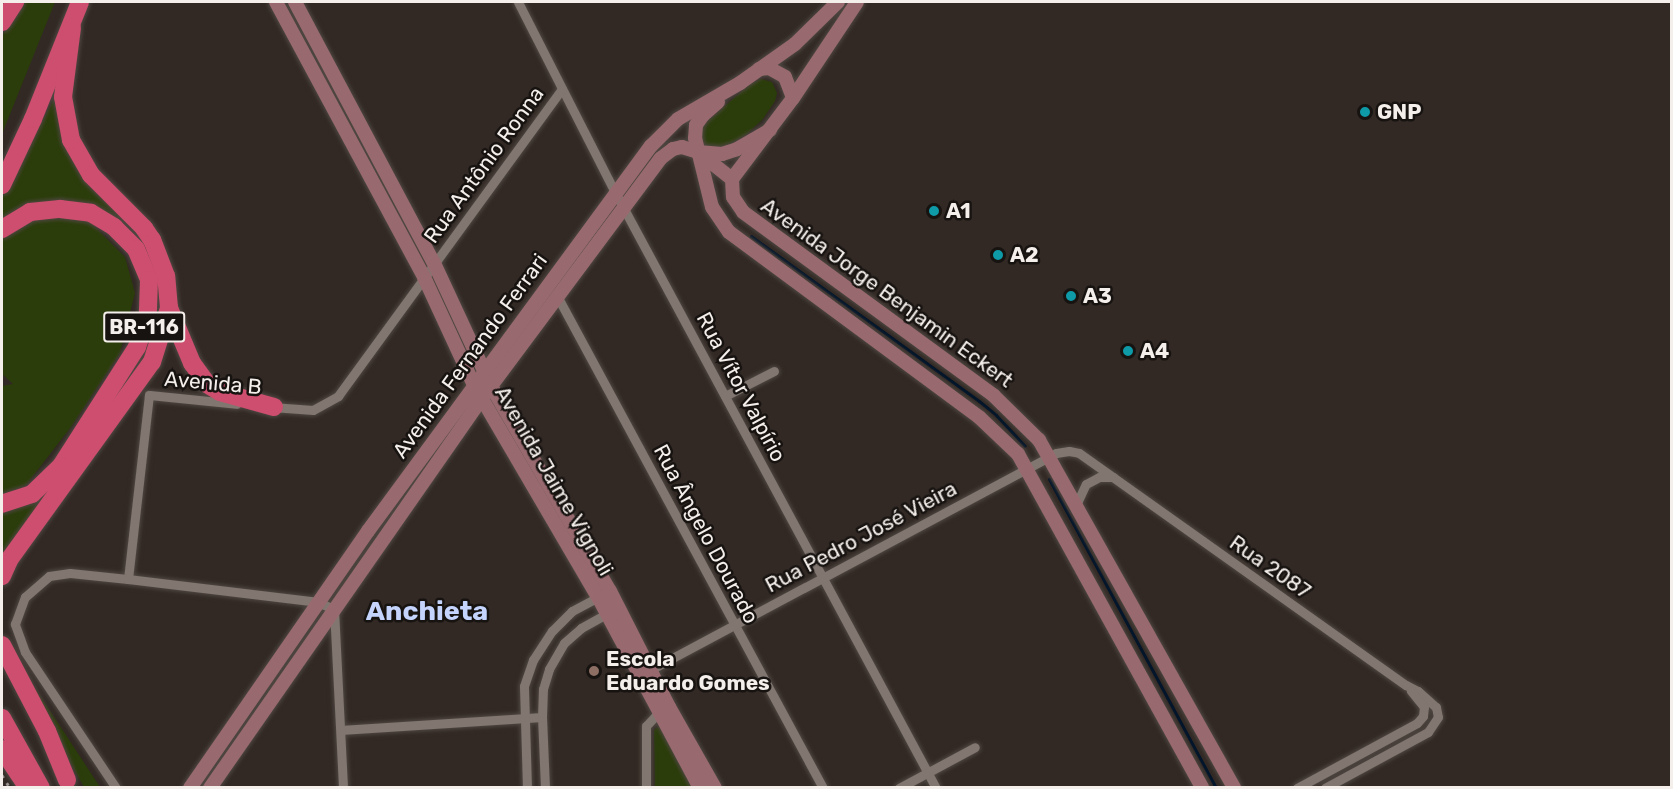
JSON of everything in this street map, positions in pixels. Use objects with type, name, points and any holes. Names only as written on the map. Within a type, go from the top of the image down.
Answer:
[{"type":"highway","points":[[2,22],[15,2]]},
{"type":"highway","points":[[2,185],[72,28],[80,2]]},
{"type":"highway","points":[[72,28],[63,97],[71,140],[91,176],[144,228],[152,240],[163,264],[169,308],[192,363],[207,384],[220,392],[274,407]]},
{"type":"highway","name":"BR-116","points":[[2,229],[30,212],[60,208],[91,213],[114,227],[136,249],[149,280],[148,315],[137,347],[61,466],[32,494],[2,504]]},
{"type":"highway","points":[[2,576],[9,560],[152,362],[169,308]]},
{"type":"highway","points":[[2,645],[47,731],[69,784]]},
{"type":"highway","points":[[2,673],[69,784]]},
{"type":"highway","points":[[2,718],[41,788]]},
{"type":"highway","points":[[2,749],[28,788]]},
{"type":"street","name":"Avenida Jaime Vignoli","points":[[276,2],[424,277],[474,385],[604,594]]},
{"type":"street","name":"Avenida Jaime Vignoli","points":[[295,2],[434,263],[491,386],[664,709],[700,788]]},
{"type":"street","name":"Rua Vítor Valpírio","points":[[518,2],[623,208],[936,788]]},
{"type":"street","name":"Avenida Fernando Ferrari","points":[[190,788],[317,602],[651,146],[678,119],[740,83],[795,44],[838,2]]},
{"type":"street","name":"Avenida Fernando Ferrari","points":[[732,180],[793,98],[857,2]]},
{"type":"street","points":[[759,69],[769,68],[785,77],[793,98]]},
{"type":"street","points":[[740,83],[703,115],[696,125],[698,152],[712,207],[729,232],[980,418],[1012,448],[1027,469],[1202,788]]},
{"type":"street","name":"Rua Antônio Ronna","points":[[424,277],[562,89]]},
{"type":"street","name":"Avenida Fernando Ferrari","points":[[210,788],[482,398],[661,158],[673,149],[682,147],[698,152],[717,154],[729,152],[770,130]]},
{"type":"street","points":[[698,152],[732,180]]},
{"type":"street","name":"Avenida Jorge Benjamin Eckert","points":[[732,180],[733,197],[743,212],[994,396],[1018,417],[1053,455],[1076,505],[1234,788]]},
{"type":"street","name":"Avenida B","points":[[128,579],[149,395],[314,410],[338,396],[424,277]]},
{"type":"street","name":"Rua Ângelo Dourado","points":[[550,283],[823,788]]},
{"type":"street","points":[[531,309],[558,296]]},
{"type":"street","points":[[725,396],[774,371]]},
{"type":"street","name":"Rua 2087","points":[[1053,455],[1064,451],[1079,453],[1406,685],[1418,691],[1436,707],[1438,717],[1428,732],[1325,788]]},
{"type":"street","name":"Rua Pedro José Vieira","points":[[650,670],[1053,455]]},
{"type":"street","points":[[1076,505],[1086,484],[1099,477],[1113,477]]},
{"type":"street","points":[[368,531],[382,541]]},
{"type":"street","points":[[116,788],[25,652],[15,624],[24,597],[49,576],[70,573],[128,579],[317,602],[334,609],[344,788]]},
{"type":"street","points":[[527,788],[524,686],[533,660],[552,631],[572,611],[604,594]]},
{"type":"street","name":"Avenida Jaime Vignoli","points":[[612,611],[650,670],[664,709],[715,788]]},
{"type":"street","points":[[544,788],[543,689],[549,669],[564,643],[581,628],[612,611]]},
{"type":"street","points":[[1297,788],[1417,723],[1423,716],[1424,707],[1406,685]]},
{"type":"street","points":[[646,788],[646,726],[664,709]]},
{"type":"street","points":[[341,730],[542,717]]},
{"type":"street","points":[[899,788],[975,747]]},
{"type":"green space","points":[[24,2],[55,2],[2,134],[2,36]]},
{"type":"green space","points":[[761,79],[772,82],[777,93],[775,101],[763,119],[747,134],[729,145],[719,149],[705,147],[700,142],[702,126],[750,84]]},
{"type":"green space","points":[[56,95],[65,143],[130,224],[81,204],[2,219],[2,197]]},
{"type":"green space","points":[[61,215],[89,221],[125,257],[135,293],[120,353],[71,427],[26,485],[2,495],[2,386],[13,384],[2,374],[2,237],[31,219]]},
{"type":"green space","points":[[58,482],[2,563],[2,511],[35,503]]},
{"type":"green space","points":[[14,656],[100,787],[84,787],[11,658]]},
{"type":"green space","points":[[659,726],[693,787],[655,787],[654,730]]},
{"type":"waterway","points":[[751,236],[979,401],[996,415],[1025,446]]},
{"type":"waterway","points":[[1049,479],[1216,788]]},
{"type":"railway","points":[[2,775],[10,788]]},
{"type":"place","name":"GNP","points":[[1365,112]]},
{"type":"place","name":"A1","points":[[934,211]]},
{"type":"place","name":"A2","points":[[998,255]]},
{"type":"place","name":"A3","points":[[1071,296]]},
{"type":"place","name":"A4","points":[[1128,351]]},
{"type":"place","name":"Escola Eduardo Gomes","points":[[594,671]]},
{"type":"district","name":"Anchieta","points":[[427,612]]}]
